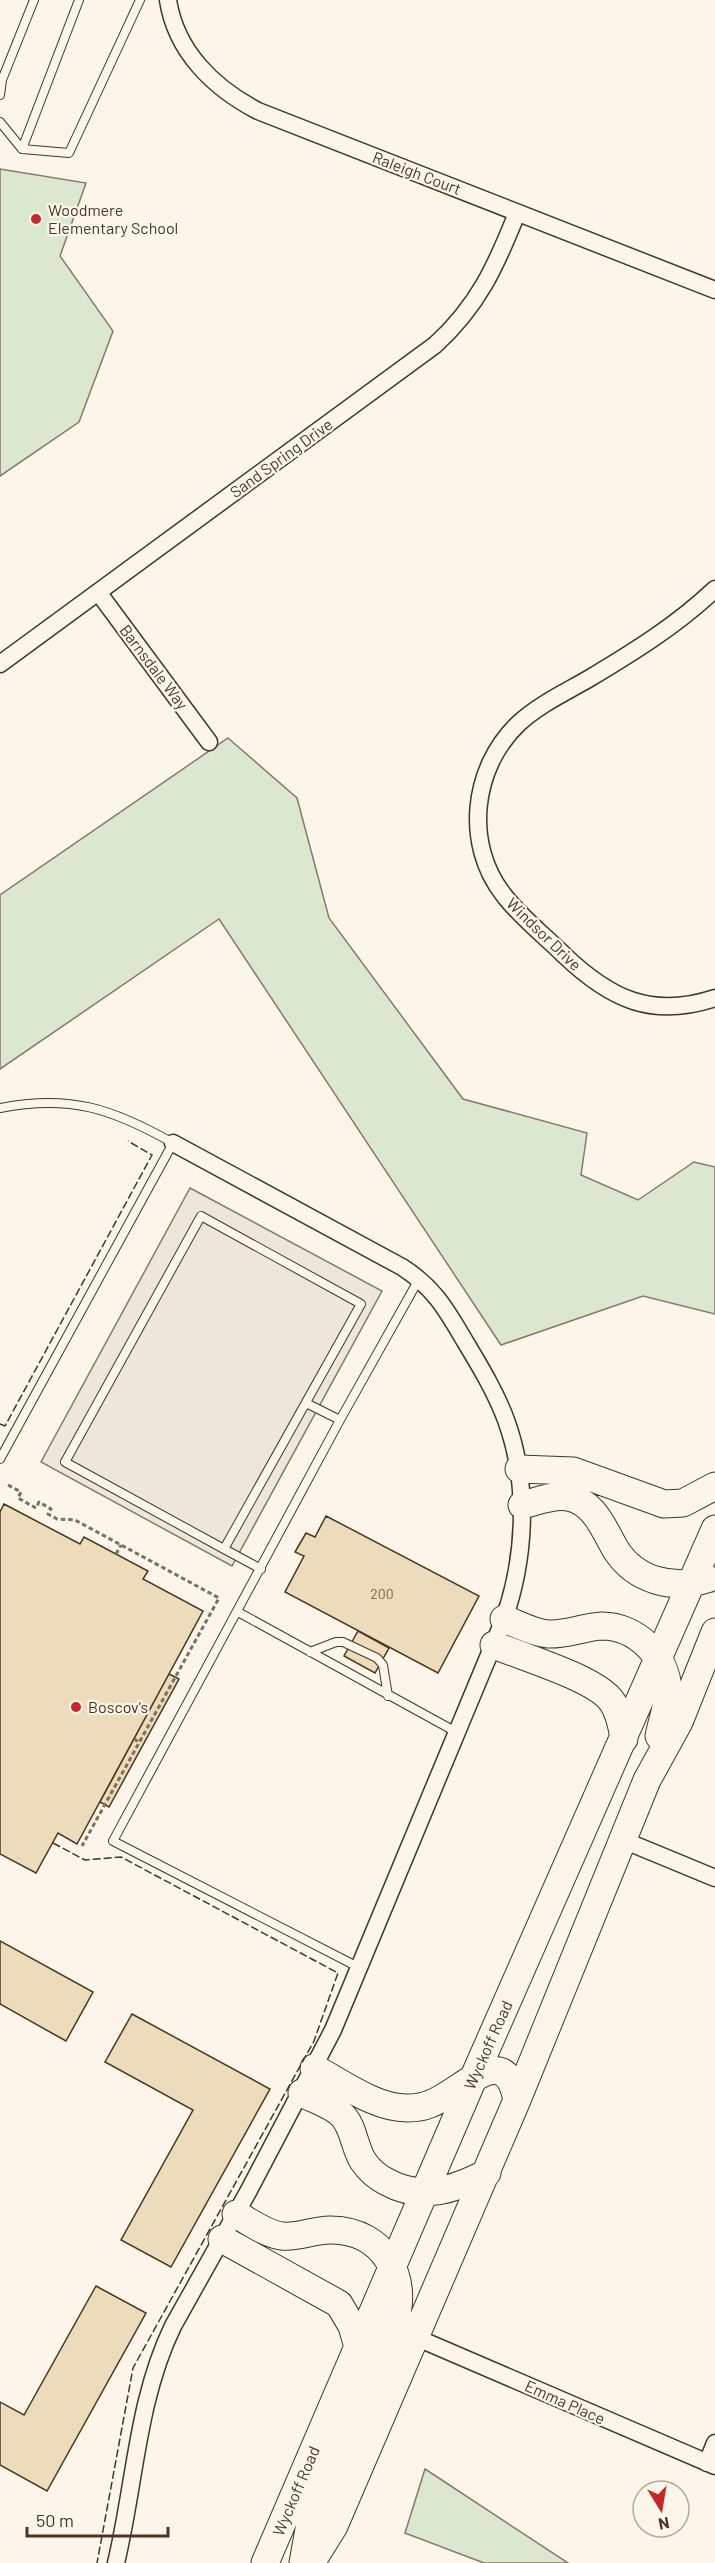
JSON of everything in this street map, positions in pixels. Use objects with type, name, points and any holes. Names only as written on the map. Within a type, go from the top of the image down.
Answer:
[{"type":"main road","points":[[519,1469],[573,1471],[664,1504],[683,1503],[715,1486]]},
{"type":"main road","points":[[522,1505],[556,1497],[574,1498],[600,1520],[621,1557],[637,1572],[659,1582],[678,1584],[704,1579]]},
{"type":"main road","name":"Wyckoff Road","points":[[266,2563],[473,2079],[624,1739],[659,1661],[704,1579],[715,1529]]},
{"type":"main road","points":[[311,2563],[334,2526],[487,2173],[646,1780],[667,1700],[667,1682],[659,1661],[643,1641],[616,1628],[597,1627],[549,1634],[534,1631],[504,1619]]},
{"type":"main road","points":[[646,1780],[679,1722],[715,1632]]},
{"type":"main road","points":[[494,1645],[572,1677],[604,1694],[611,1700],[620,1717],[624,1739]]},
{"type":"main road","points":[[314,2068],[374,2100],[405,2108],[431,2104],[489,2071],[502,2071],[512,2080],[517,2100]]},
{"type":"main road","points":[[302,2093],[343,2116],[363,2161],[379,2178],[407,2191],[435,2193],[458,2187],[487,2173]]},
{"type":"main road","points":[[236,2214],[268,2232],[284,2236],[332,2229],[353,2232],[380,2248],[393,2266],[400,2291],[397,2317],[311,2518],[303,2563]]},
{"type":"main road","points":[[222,2239],[339,2304],[352,2326],[358,2347]]},
{"type":"street","name":"Raleigh Court","points":[[168,0],[174,24],[189,53],[210,79],[232,98],[258,111],[715,290]]},
{"type":"street","name":"Sand Spring Drive","points":[[0,664],[435,345],[465,315],[484,288],[517,213]]},
{"type":"street","name":"Windsor Drive","points":[[715,589],[693,610],[650,642],[536,710],[518,724],[504,739],[488,770],[478,806],[478,829],[484,858],[502,893],[580,970],[604,988],[627,999],[655,1006],[681,1006],[715,998]]},
{"type":"street","name":"Barnsdale Way","points":[[98,592],[209,742]]},
{"type":"street","points":[[116,2563],[148,2397],[158,2357],[302,2093],[360,1969],[504,1619],[518,1558],[522,1505],[519,1469],[505,1418],[488,1380],[442,1303],[419,1279],[173,1143]]},
{"type":"street","points":[[622,1840],[715,1878]]},
{"type":"street","name":"Emma Place","points":[[415,2337],[711,2464]]},
{"type":"street","points":[[711,2464],[715,2443]]},
{"type":"lane","points":[[0,95],[2,80],[34,0]]},
{"type":"lane","points":[[22,149],[80,0]]},
{"type":"lane","points":[[0,122],[22,149],[69,153],[140,0]]},
{"type":"lane","points":[[0,1108],[41,1103],[94,1107],[123,1116],[173,1143],[0,1459]]},
{"type":"lane","points":[[224,1549],[361,1304],[201,1216],[65,1461],[224,1549],[261,1569]]},
{"type":"lane","points":[[360,1969],[113,1841],[340,1420],[419,1279]]},
{"type":"lane","points":[[306,1403],[340,1420]]},
{"type":"lane","points":[[238,1612],[458,1733]]},
{"type":"lane","points":[[310,1652],[343,1642],[377,1658],[384,1668],[388,1696]]},
{"type":"path","points":[[8,1485],[21,1492],[18,1498],[36,1508],[39,1502],[51,1509],[48,1514],[57,1519],[75,1520],[219,1598],[82,1846]]},
{"type":"path","points":[[116,1554],[121,1545]]},
{"type":"path","points":[[134,1739],[139,1742]]},
{"type":"green space","points":[[0,169],[86,183],[60,256],[113,331],[79,422],[0,476]]},
{"type":"green space","points":[[228,738],[297,798],[329,918],[463,1099],[587,1133],[581,1175],[638,1200],[694,1162],[715,1167],[715,1314],[643,1296],[501,1345],[219,919],[0,1069],[0,895]]},
{"type":"green space","points":[[425,2469],[568,2563],[484,2563],[405,2533]]},
{"type":"shaded area","points":[[190,1188],[382,1291],[232,1566],[41,1462]]},
{"type":"building","name":"Boscov's","points":[[4,1504],[80,1544],[84,1537],[148,1571],[143,1579],[203,1611],[77,1844],[58,1833],[36,1873],[0,1854],[0,1512]]},
{"type":"building","points":[[326,1516],[479,1596],[438,1673],[285,1592],[304,1556],[295,1552],[306,1533],[315,1537]]},
{"type":"building","points":[[358,1631],[389,1648],[375,1673],[344,1656]]},
{"type":"building","points":[[169,1674],[179,1679],[109,1807],[100,1802]]},
{"type":"building","points":[[0,1941],[93,1992],[66,2041],[0,2004]]},
{"type":"building","points":[[132,2014],[270,2089],[171,2267],[121,2240],[193,2110],[105,2062]]},
{"type":"building","points":[[96,2286],[146,2313],[47,2491],[0,2465],[0,2402],[24,2415]]},
{"type":"fence","points":[[0,1424],[5,1426],[152,1155],[128,1141]]},
{"type":"fence","points":[[53,1843],[85,1860],[121,1857],[338,1973],[314,2041],[133,2368],[97,2563]]},
{"type":"place","name":"Woodmere Elementary School","points":[[36,219]]},
{"type":"place","name":"Boscov's","points":[[76,1707]]}]
